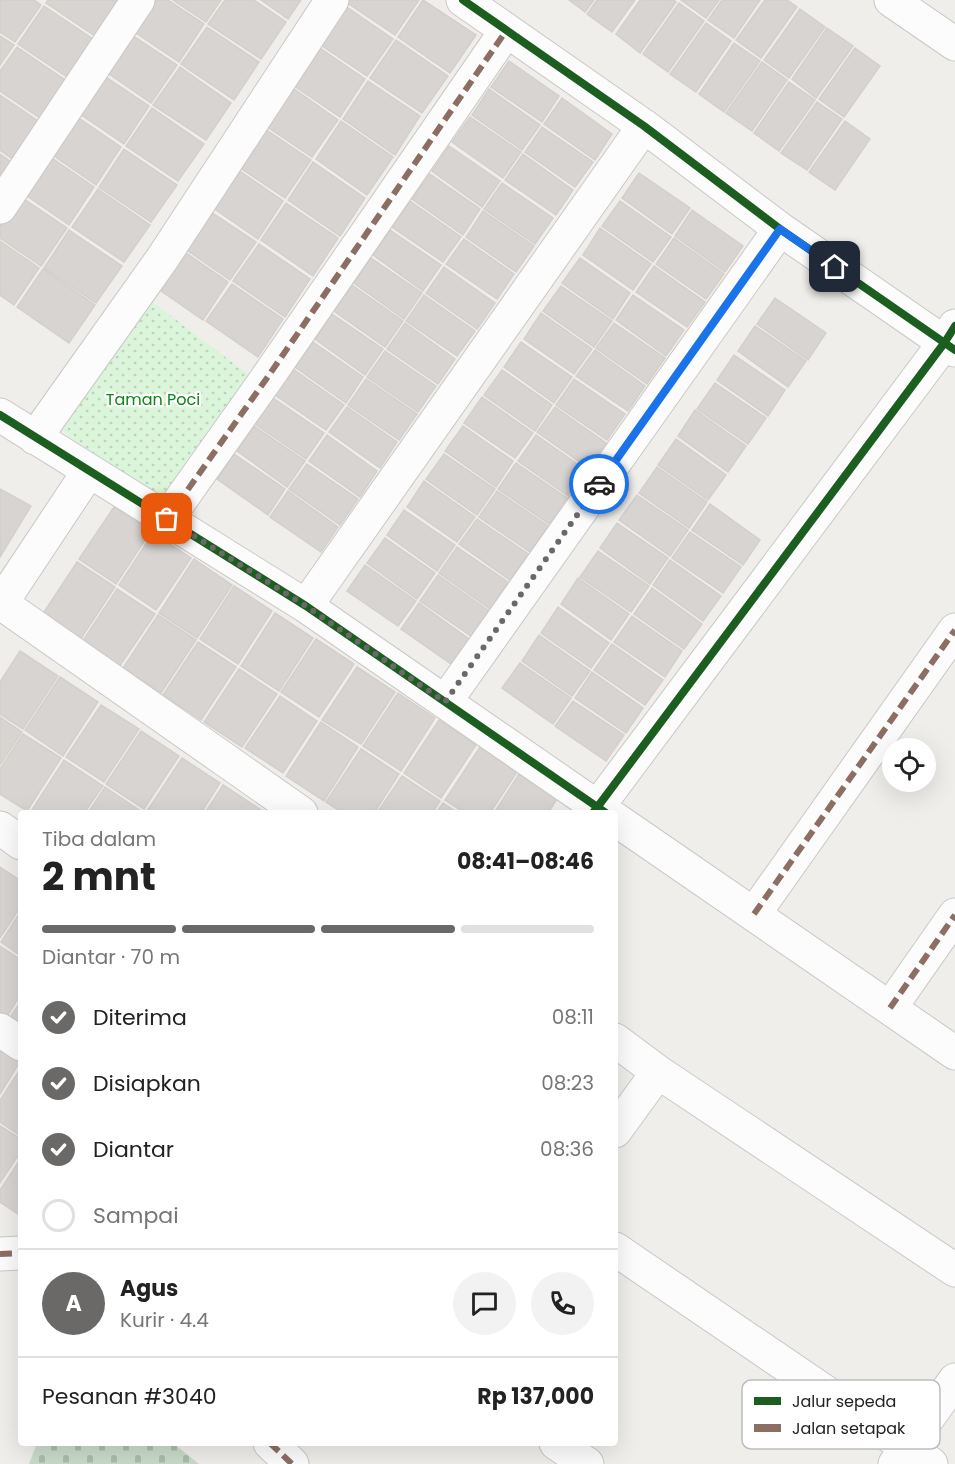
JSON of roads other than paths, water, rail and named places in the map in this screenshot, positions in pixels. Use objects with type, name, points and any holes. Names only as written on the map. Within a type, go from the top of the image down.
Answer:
[{"type":"street","points":[[0,207],[138,0]]},
{"type":"street","points":[[35,438],[162,260],[332,0]]},
{"type":"street","points":[[463,0],[644,126],[780,229],[952,339],[605,810]]},
{"type":"street","points":[[891,0],[955,44]]},
{"type":"street","points":[[167,519],[506,31]]},
{"type":"street","points":[[306,606],[644,126]]},
{"type":"street","points":[[445,702],[780,229]]},
{"type":"street","points":[[0,415],[306,606],[599,810]]},
{"type":"street","points":[[89,471],[1,604],[297,810]]},
{"type":"street","points":[[754,914],[955,630]]},
{"type":"street","points":[[618,823],[955,1053]]},
{"type":"street","points":[[0,828],[18,841]]},
{"type":"street","points":[[890,1008],[955,915]]},
{"type":"street","points":[[0,1030],[18,1042]]},
{"type":"street","points":[[618,1042],[658,1072],[955,1269]]},
{"type":"street","points":[[618,1127],[658,1072]]},
{"type":"street","points":[[618,1251],[801,1380]]},
{"type":"street","points":[[0,1254],[18,1253]]},
{"type":"street","points":[[940,1407],[955,1380]]},
{"type":"street","points":[[273,1446],[292,1464]]},
{"type":"street","points":[[560,1446],[587,1464]]},
{"type":"street","points":[[898,1449],[911,1458]]},
{"type":"park label","name":"Taman Poci","points":[[153,399]]}]
